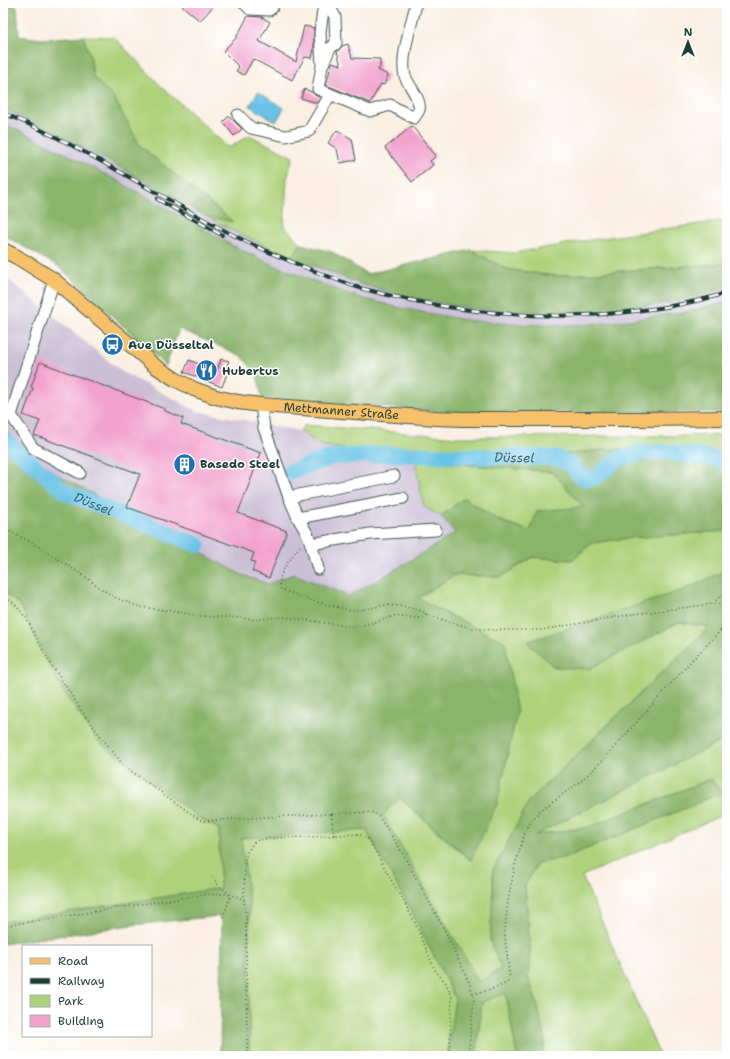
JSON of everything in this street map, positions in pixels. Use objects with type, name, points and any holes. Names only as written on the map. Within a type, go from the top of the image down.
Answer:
[{"type":"main road","name":"Mettmanner Straße","points":[[3,250],[54,280],[155,366],[194,389],[216,397],[261,405],[462,419],[727,418]]},
{"type":"lane","points":[[244,3],[250,9],[269,10],[272,8],[273,3]]},
{"type":"lane","points":[[324,3],[320,32],[322,66],[318,89],[370,111],[390,105],[414,118],[419,109],[418,102],[405,76],[404,66],[405,53],[415,3]]},
{"type":"lane","points":[[322,66],[330,48],[336,44],[335,17],[328,3]]},
{"type":"lane","points":[[238,115],[251,128],[286,136],[309,131],[330,95]]},
{"type":"lane","points":[[54,280],[11,415],[33,448],[80,474]]},
{"type":"lane","points":[[261,405],[264,428],[289,496],[309,539],[318,569]]},
{"type":"lane","points":[[289,496],[394,476]]},
{"type":"lane","points":[[298,518],[403,498]]},
{"type":"lane","points":[[309,539],[436,530]]},
{"type":"path","points":[[3,528],[38,546],[116,598],[140,606],[200,616],[231,617],[255,620],[285,617],[347,626],[364,625],[394,616],[418,618],[426,614]]},
{"type":"path","points":[[309,539],[280,574],[279,587],[312,601],[350,610],[394,605],[422,611],[426,614],[449,622],[472,628],[493,630],[541,630],[633,614],[727,603]]},
{"type":"path","points":[[713,604],[720,596],[727,593]]},
{"type":"path","points":[[3,595],[15,604],[26,618],[47,658],[86,717],[124,766],[200,820],[218,821],[370,812],[376,814],[399,847],[444,929],[474,994],[474,1009],[468,1056]]},
{"type":"path","points":[[474,994],[510,980],[505,939],[508,901],[520,848],[526,829],[532,820],[541,810],[581,781],[602,761],[692,660],[723,628],[727,626]]},
{"type":"path","points":[[331,814],[334,836]]},
{"type":"path","points":[[247,1056],[246,915],[244,900],[245,856],[249,848],[255,841],[270,838],[359,834],[368,839],[400,894],[416,925],[435,970],[446,983],[451,993],[448,1056]]},
{"type":"path","points":[[213,877],[218,885],[231,895]]},
{"type":"path","points":[[3,926],[200,895],[231,895],[244,900]]},
{"type":"path","points":[[223,917],[231,895]]},
{"type":"shaded area","points":[[3,109],[58,134],[125,169],[236,232],[291,257],[363,285],[409,297],[466,308],[511,311],[581,312],[611,310],[685,300],[727,288],[727,302],[686,312],[614,322],[581,325],[548,325],[510,324],[465,320],[406,309],[360,298],[264,261],[230,244],[118,181],[3,123]]},
{"type":"shaded area","points":[[3,276],[122,372],[197,411],[300,431],[320,445],[415,460],[424,507],[441,516],[456,533],[349,596],[294,574],[268,584],[242,575],[12,450],[3,418]]},
{"type":"green space","points":[[3,3],[9,3],[17,7],[19,36],[42,39],[83,36],[91,59],[93,77],[114,98],[140,146],[233,222],[206,216],[58,134],[3,109]]},
{"type":"green space","points":[[83,36],[114,37],[161,86],[229,148],[249,135],[293,157],[287,179],[284,226],[301,244],[291,257],[236,232],[206,216],[232,221],[140,146],[114,98],[93,77],[91,59]]},
{"type":"green space","points":[[3,123],[118,181],[230,244],[264,261],[360,298],[406,309],[465,320],[510,324],[548,325],[581,325],[614,322],[686,312],[727,302],[727,412],[446,412],[262,398],[257,374],[240,355],[179,329],[166,366],[58,266],[3,235]]},
{"type":"green space","points":[[727,220],[727,263],[555,276],[506,269],[471,250],[514,253],[590,240]]},
{"type":"green space","points":[[301,244],[332,252],[367,274],[471,250],[506,269],[555,276],[727,263],[727,288],[685,300],[611,310],[581,312],[511,311],[466,308],[409,297],[363,285],[291,257]]},
{"type":"green space","points":[[3,418],[12,450],[242,575],[268,584],[294,574],[349,596],[455,533],[441,516],[464,498],[498,520],[530,531],[537,511],[584,507],[552,472],[439,462],[446,449],[570,454],[607,449],[727,453],[727,531],[629,538],[592,543],[572,560],[533,557],[501,577],[454,575],[419,597],[429,605],[505,642],[517,712],[497,804],[471,860],[400,798],[383,815],[479,982],[501,969],[490,940],[493,870],[530,800],[709,627],[679,622],[589,669],[554,667],[527,642],[686,589],[727,570],[727,738],[535,835],[589,827],[711,779],[722,793],[569,856],[537,864],[525,885],[530,949],[528,978],[536,1000],[545,1037],[543,1056],[517,1056],[506,993],[482,1002],[476,1056],[447,1056],[455,998],[410,908],[366,830],[241,838],[249,900],[249,1056],[220,1056],[222,922],[219,916],[132,925],[3,944],[3,922],[220,888],[219,829],[199,818],[97,740],[61,688],[19,604],[3,592]]},
{"type":"green space","points":[[305,425],[458,437],[727,435],[727,453],[607,449],[570,454],[446,449],[439,462],[552,472],[585,508],[538,511],[530,531],[498,520],[464,498],[441,516],[424,507],[415,460],[320,445],[300,431]]},
{"type":"green space","points":[[727,531],[727,570],[686,589],[589,669],[679,622],[709,627],[530,800],[493,870],[490,940],[501,969],[479,983],[383,815],[399,798],[470,860],[429,605],[419,597],[454,575],[501,577],[533,557],[572,560],[592,543],[629,538]]},
{"type":"green space","points":[[3,592],[19,604],[61,688],[97,740],[199,818],[219,829],[220,889],[3,922]]},
{"type":"green space","points":[[727,738],[727,813],[582,876],[660,1056],[543,1056],[545,1037],[536,1000],[528,978],[530,949],[525,885],[537,863],[569,856],[721,793],[710,779],[589,827],[533,836]]},
{"type":"green space","points":[[366,830],[410,908],[455,998],[447,1056],[249,1056],[249,900],[241,838]]},
{"type":"green space","points":[[506,993],[517,1056],[476,1056],[482,1002]]},
{"type":"water","points":[[258,92],[284,108],[276,122],[250,106]]},
{"type":"building","points":[[179,3],[216,3],[200,21]]},
{"type":"building","points":[[248,16],[262,17],[270,22],[259,41],[296,62],[304,26],[314,28],[314,49],[312,58],[305,57],[292,80],[253,59],[244,75],[236,71],[239,67],[223,51],[236,38]]},
{"type":"building","points":[[348,44],[352,58],[380,59],[380,67],[378,70],[388,75],[384,85],[381,84],[370,103],[326,85],[332,62],[341,65],[337,52],[342,46]]},
{"type":"building","points":[[304,89],[312,92],[320,98],[317,103],[301,98]]},
{"type":"building","points":[[229,116],[242,129],[234,136],[223,122]]},
{"type":"building","points":[[412,126],[436,156],[430,161],[433,165],[412,182],[385,148]]},
{"type":"building","points":[[337,130],[352,139],[356,160],[340,163],[337,149],[328,143]]},
{"type":"building","points":[[221,359],[229,361],[225,370],[228,371],[222,387],[184,372],[189,360],[217,371]]},
{"type":"building","name":"Basedo Steel","points":[[40,362],[165,409],[165,411],[183,418],[181,424],[261,453],[238,513],[287,531],[269,578],[252,571],[255,562],[251,561],[254,553],[127,507],[140,474],[34,435],[40,421],[23,415],[33,388],[31,387]]},
{"type":"waterway","name":"Düssel","points":[[3,438],[65,492],[198,545]]},
{"type":"waterway","name":"Düssel","points":[[289,472],[333,457],[386,454],[558,458],[573,466],[578,474],[586,479],[596,477],[618,459],[640,453],[666,452],[713,458],[727,463]]},
{"type":"railway","points":[[3,113],[33,126],[91,156],[246,242],[350,285],[399,298],[435,305],[506,314],[579,315],[651,309],[727,293]]},
{"type":"railway","points":[[157,199],[222,235]]},
{"type":"place","name":"Aue Düsseltal","points":[[113,345]]},
{"type":"place","name":"Hubertus","points":[[206,371]]},
{"type":"place","name":"Basedo Steel","points":[[185,464]]}]
